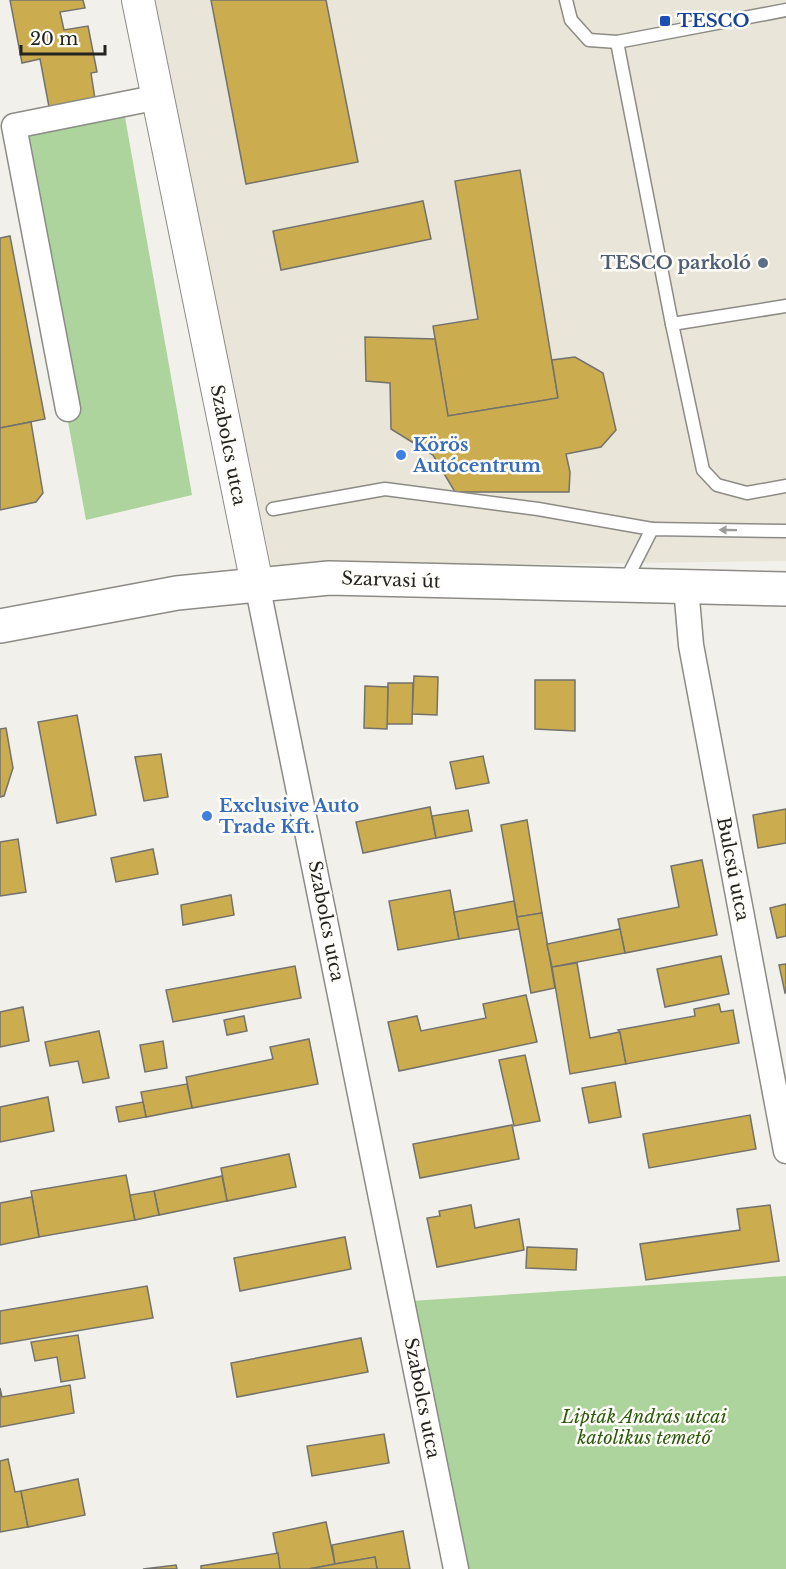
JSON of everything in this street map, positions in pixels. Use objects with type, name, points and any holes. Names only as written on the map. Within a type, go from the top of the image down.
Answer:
[{"type":"main road","name":"Szarvasi út","points":[[0,626],[177,593],[329,578],[786,589]]},
{"type":"street","name":"Szabolcs utca","points":[[138,0],[456,1569]]},
{"type":"street","points":[[68,409],[14,126],[159,97]]},
{"type":"street","name":"Bulcsú utca","points":[[686,587],[691,645],[786,1151]]},
{"type":"lane","points":[[566,0],[571,21],[590,40],[617,42],[786,10]]},
{"type":"lane","points":[[617,42],[703,470],[717,485],[747,493],[786,486]]},
{"type":"lane","points":[[672,324],[786,306]]},
{"type":"lane","points":[[273,509],[385,489],[538,508],[652,529],[786,531]]},
{"type":"lane","points":[[622,586],[652,529]]},
{"type":"shaded area","points":[[151,0],[786,0],[786,561],[272,568]]},
{"type":"green space","points":[[123,106],[192,495],[86,520],[14,126]]},
{"type":"green space","name":"Lipták András utcai katolikus temető","points":[[786,1276],[786,1569],[456,1569],[411,1301]]},
{"type":"building","points":[[10,0],[83,0],[85,8],[60,12],[64,30],[88,26],[97,72],[91,73],[95,99],[49,107],[40,59],[22,63]]},
{"type":"building","points":[[211,0],[326,0],[358,162],[246,184]]},
{"type":"building","points":[[520,170],[558,398],[448,416],[433,326],[478,319],[455,181]]},
{"type":"building","points":[[423,201],[431,239],[281,270],[273,231]]},
{"type":"building","points":[[10,236],[45,419],[0,428],[0,238]]},
{"type":"building","points":[[365,337],[435,339],[448,416],[558,398],[552,360],[575,357],[603,373],[616,430],[601,447],[566,454],[570,472],[569,492],[455,492],[433,455],[391,429],[390,383],[366,381]]},
{"type":"building","points":[[31,422],[43,493],[36,502],[0,510],[0,428]]},
{"type":"building","points":[[414,676],[438,677],[437,715],[412,714]]},
{"type":"building","points":[[535,680],[575,680],[575,731],[535,729]]},
{"type":"building","points":[[388,683],[413,683],[412,724],[387,724]]},
{"type":"building","points":[[365,686],[388,687],[387,729],[364,728]]},
{"type":"building","points":[[77,715],[96,815],[57,823],[38,722]]},
{"type":"building","points":[[6,728],[13,768],[4,796],[0,797],[0,729]]},
{"type":"building","points":[[161,754],[168,797],[144,801],[135,757]]},
{"type":"building","points":[[483,756],[489,783],[456,789],[450,762]]},
{"type":"building","points":[[430,807],[436,838],[363,853],[356,822]]},
{"type":"building","points":[[786,809],[786,843],[758,848],[753,815]]},
{"type":"building","points":[[468,810],[472,831],[436,838],[432,816]]},
{"type":"building","points":[[527,820],[542,913],[517,917],[501,825]]},
{"type":"building","points":[[18,839],[26,892],[0,896],[0,842]]},
{"type":"building","points":[[153,849],[158,874],[116,882],[111,858]]},
{"type":"building","points":[[702,860],[717,935],[625,953],[618,919],[679,907],[671,866]]},
{"type":"building","points":[[450,890],[459,939],[398,950],[389,901]]},
{"type":"building","points":[[231,895],[234,915],[183,925],[181,905]]},
{"type":"building","points":[[514,901],[519,929],[459,939],[454,912]]},
{"type":"building","points":[[786,904],[786,936],[777,938],[770,908]]},
{"type":"building","points":[[542,913],[555,988],[531,993],[517,917]]},
{"type":"building","points":[[620,929],[625,953],[552,967],[547,944]]},
{"type":"building","points":[[721,956],[729,994],[665,1007],[657,969]]},
{"type":"building","points":[[577,963],[590,1038],[620,1032],[626,1064],[570,1074],[552,967]]},
{"type":"building","points":[[786,964],[786,992],[785,993],[779,965]]},
{"type":"building","points":[[295,966],[301,998],[173,1022],[166,990]]},
{"type":"building","points":[[526,995],[537,1042],[399,1071],[388,1022],[417,1016],[421,1031],[486,1018],[483,1004]]},
{"type":"building","points":[[719,1004],[721,1012],[733,1010],[739,1043],[626,1064],[618,1030],[695,1016],[694,1009]]},
{"type":"building","points":[[23,1007],[29,1041],[0,1047],[0,1012]]},
{"type":"building","points":[[244,1016],[247,1031],[227,1035],[224,1020]]},
{"type":"building","points":[[99,1031],[109,1078],[83,1083],[78,1061],[50,1066],[45,1042]]},
{"type":"building","points":[[309,1039],[318,1084],[192,1108],[186,1077],[273,1059],[270,1047]]},
{"type":"building","points":[[163,1041],[167,1068],[145,1072],[140,1045]]},
{"type":"building","points":[[525,1055],[540,1121],[514,1126],[499,1060]]},
{"type":"building","points":[[615,1082],[621,1117],[589,1123],[582,1088]]},
{"type":"building","points":[[187,1084],[192,1108],[146,1117],[141,1092]]},
{"type":"building","points":[[48,1097],[54,1131],[0,1142],[0,1107]]},
{"type":"building","points":[[143,1102],[146,1117],[119,1122],[116,1107]]},
{"type":"building","points":[[750,1115],[756,1149],[649,1168],[643,1134]]},
{"type":"building","points":[[512,1125],[519,1159],[420,1178],[413,1144]]},
{"type":"building","points":[[289,1154],[296,1187],[227,1201],[221,1168]]},
{"type":"building","points":[[126,1175],[135,1220],[39,1237],[31,1191]]},
{"type":"building","points":[[222,1176],[227,1201],[159,1215],[154,1191]]},
{"type":"building","points":[[154,1191],[159,1215],[135,1220],[130,1195]]},
{"type":"building","points":[[32,1197],[39,1237],[0,1245],[0,1203]]},
{"type":"building","points":[[471,1205],[475,1228],[519,1219],[524,1250],[437,1267],[427,1218],[440,1216],[439,1211]]},
{"type":"building","points":[[770,1205],[779,1261],[646,1280],[640,1244],[740,1230],[737,1209]]},
{"type":"building","points":[[345,1237],[351,1269],[240,1291],[234,1258]]},
{"type":"building","points":[[527,1247],[577,1249],[576,1270],[526,1268]]},
{"type":"building","points":[[147,1286],[153,1318],[0,1344],[0,1311]]},
{"type":"building","points":[[78,1335],[85,1378],[61,1382],[57,1357],[35,1361],[31,1342]]},
{"type":"building","points":[[361,1338],[368,1372],[237,1397],[231,1363]]},
{"type":"building","points":[[70,1385],[74,1413],[0,1427],[0,1388],[2,1397]]},
{"type":"building","points":[[384,1434],[389,1463],[312,1476],[307,1446]]},
{"type":"building","points":[[8,1459],[15,1492],[21,1491],[28,1527],[0,1532],[0,1461]]},
{"type":"building","points":[[78,1479],[85,1515],[28,1527],[21,1491]]},
{"type":"building","points":[[326,1522],[335,1564],[309,1569],[280,1569],[273,1533]]},
{"type":"building","points":[[403,1531],[410,1569],[377,1569],[375,1557],[335,1564],[332,1545]]},
{"type":"building","points":[[278,1553],[280,1569],[201,1569],[201,1566]]},
{"type":"building","points":[[375,1557],[377,1569],[309,1569],[335,1564]]},
{"type":"building","points":[[176,1565],[177,1569],[143,1569]]},
{"type":"place","name":"TESCO","points":[[665,21]]},
{"type":"place","name":"TESCO parkoló","points":[[763,263]]},
{"type":"place","name":"Körös Autócentrum","points":[[401,455]]},
{"type":"place","name":"Exclusive Auto Trade Kft.","points":[[207,816]]}]
